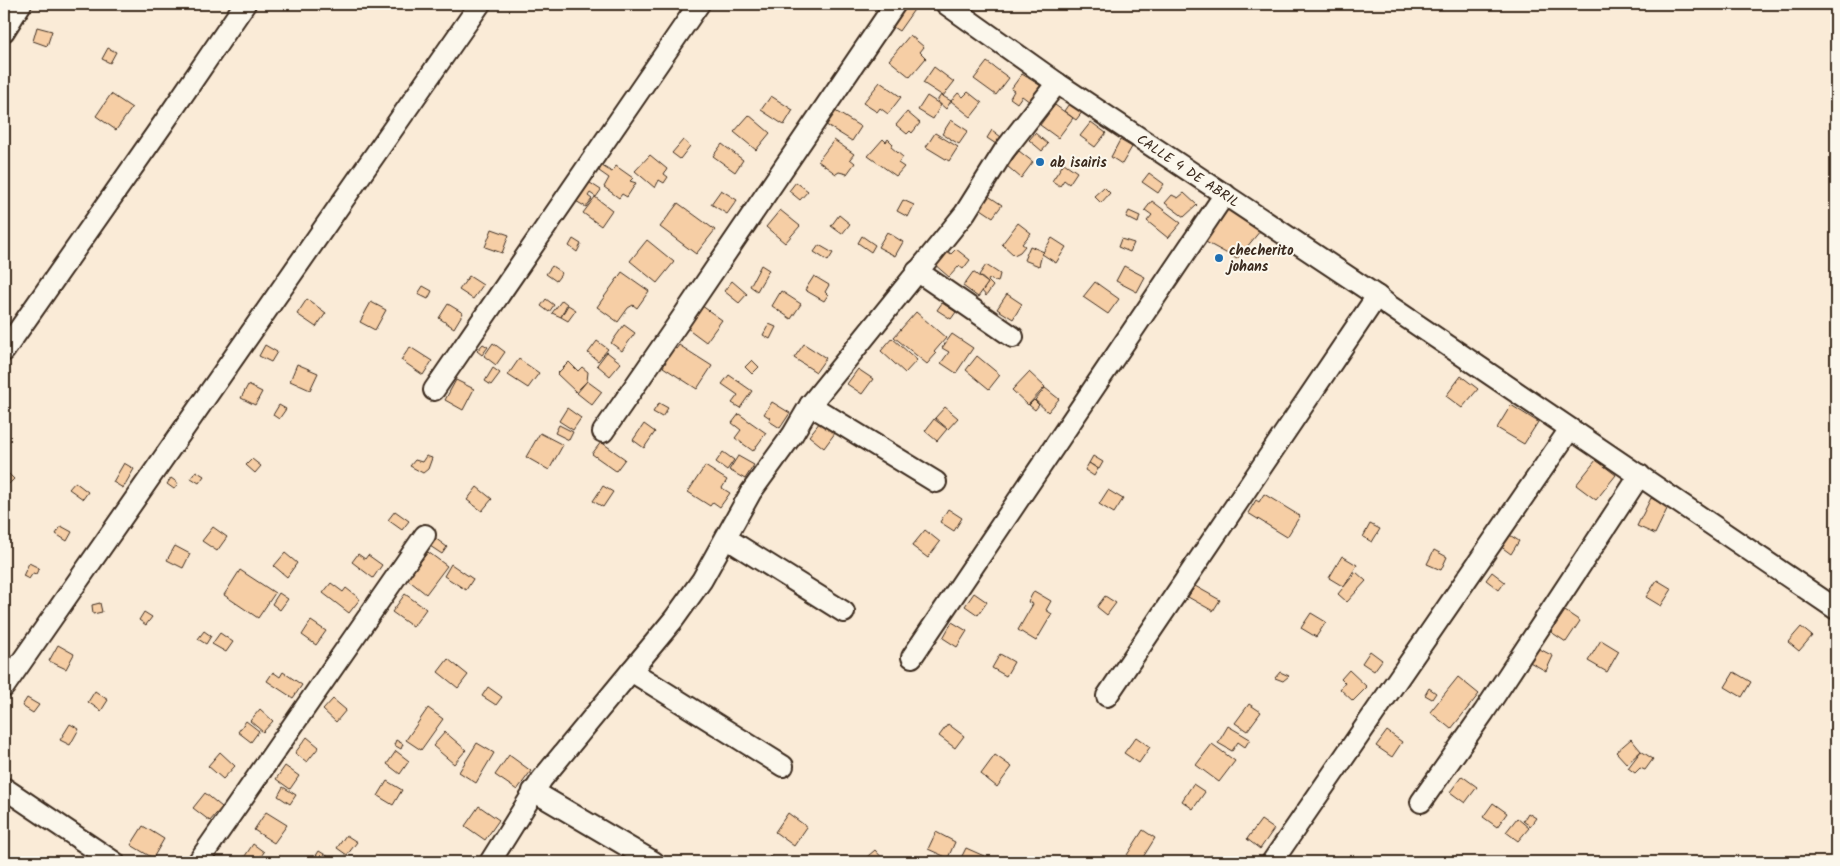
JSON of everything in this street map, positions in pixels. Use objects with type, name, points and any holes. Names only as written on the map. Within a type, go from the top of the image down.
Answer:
[{"type":"street","points":[[4,31],[21,4]]},
{"type":"street","points":[[4,350],[245,4]]},
{"type":"street","points":[[4,687],[480,4]]},
{"type":"street","points":[[434,390],[699,4]]},
{"type":"street","points":[[602,432],[680,322],[895,4]]},
{"type":"street","name":"CALLE 4 DE ABRIL","points":[[946,4],[1058,83],[1377,296],[1836,609]]},
{"type":"street","points":[[490,862],[533,791],[674,619],[702,580],[751,492],[793,434],[810,405],[965,213],[1004,151],[1058,83]]},
{"type":"street","points":[[912,657],[1225,194]]},
{"type":"street","points":[[917,271],[1013,337]]},
{"type":"street","points":[[1107,696],[1377,296]]},
{"type":"street","points":[[810,405],[936,482]]},
{"type":"street","points":[[1272,862],[1570,429]]},
{"type":"street","points":[[1421,802],[1484,712],[1640,475]]},
{"type":"street","points":[[198,862],[425,535]]},
{"type":"street","points":[[726,538],[844,612]]},
{"type":"street","points":[[631,671],[783,766]]},
{"type":"street","points":[[4,788],[114,862]]},
{"type":"street","points":[[533,791],[654,862]]},
{"type":"building","points":[[902,4],[918,4],[899,31],[888,24]]},
{"type":"building","points":[[37,27],[52,31],[47,46],[33,41]]},
{"type":"building","points":[[910,35],[924,47],[920,52],[926,58],[910,77],[889,60]]},
{"type":"building","points":[[108,48],[116,52],[110,63],[102,59]]},
{"type":"building","points":[[987,62],[1009,78],[996,95],[974,79]]},
{"type":"building","points":[[934,67],[954,82],[943,96],[923,83]]},
{"type":"building","points":[[1022,74],[1041,86],[1030,102],[1022,96],[1017,103],[1010,98],[1014,91],[1011,89]]},
{"type":"building","points":[[880,82],[901,97],[888,114],[880,108],[877,112],[863,103]]},
{"type":"building","points":[[968,92],[982,103],[971,117],[951,101],[958,93],[963,97]]},
{"type":"building","points":[[111,94],[132,108],[116,130],[96,116]]},
{"type":"building","points":[[941,95],[951,101],[946,109],[937,101]]},
{"type":"building","points":[[771,96],[793,110],[784,125],[761,110]]},
{"type":"building","points":[[927,96],[941,105],[933,119],[918,110]]},
{"type":"building","points":[[1073,98],[1086,107],[1076,120],[1064,111]]},
{"type":"building","points":[[1055,105],[1073,118],[1058,138],[1040,125]]},
{"type":"building","points":[[832,109],[861,127],[852,141],[823,123]]},
{"type":"building","points":[[907,112],[920,123],[912,133],[910,131],[907,134],[896,125]]},
{"type":"building","points":[[749,115],[770,133],[756,150],[734,132]]},
{"type":"building","points":[[951,120],[968,131],[959,144],[942,134]]},
{"type":"building","points":[[1091,122],[1106,133],[1095,147],[1080,136]]},
{"type":"building","points":[[992,130],[1001,137],[996,144],[987,138]]},
{"type":"building","points":[[935,133],[958,147],[949,161],[926,147]]},
{"type":"building","points":[[1035,133],[1048,144],[1042,151],[1029,140]]},
{"type":"building","points":[[883,139],[886,142],[888,139],[893,144],[891,147],[903,157],[898,163],[904,167],[896,176],[868,156]]},
{"type":"building","points":[[683,140],[690,146],[680,159],[672,153]]},
{"type":"building","points":[[834,140],[854,154],[850,159],[855,163],[847,174],[839,172],[836,174],[818,161]]},
{"type":"building","points":[[1120,140],[1132,147],[1122,164],[1111,157]]},
{"type":"building","points":[[722,144],[743,160],[735,172],[713,156]]},
{"type":"building","points":[[1019,151],[1033,162],[1021,178],[1007,166]]},
{"type":"building","points":[[650,155],[667,169],[664,174],[668,177],[664,183],[659,180],[655,188],[635,171]]},
{"type":"building","points":[[1064,163],[1077,172],[1069,184],[1064,180],[1060,186],[1052,181]]},
{"type":"building","points":[[602,166],[612,172],[616,166],[633,178],[630,181],[636,183],[627,197],[622,194],[619,198],[604,187],[609,178],[599,171]]},
{"type":"building","points":[[1149,173],[1164,184],[1158,193],[1142,182]]},
{"type":"building","points":[[587,181],[601,190],[596,197],[590,193],[588,196],[592,199],[586,207],[574,200]]},
{"type":"building","points":[[796,182],[808,191],[800,200],[789,191]]},
{"type":"building","points":[[1104,187],[1110,193],[1101,203],[1094,196]]},
{"type":"building","points":[[721,190],[737,200],[727,214],[711,204]]},
{"type":"building","points":[[1184,193],[1197,205],[1184,217],[1165,203],[1172,195],[1178,198]]},
{"type":"building","points":[[987,195],[1002,205],[993,217],[978,207]]},
{"type":"building","points":[[595,197],[612,210],[601,226],[583,213]]},
{"type":"building","points":[[1224,197],[1265,225],[1237,259],[1202,240]]},
{"type":"building","points":[[903,200],[914,205],[908,217],[897,211]]},
{"type":"building","points":[[1152,201],[1181,223],[1168,238],[1147,221],[1152,215],[1145,210]]},
{"type":"building","points":[[678,203],[715,230],[696,254],[660,227]]},
{"type":"building","points":[[780,210],[800,226],[785,243],[766,227]]},
{"type":"building","points":[[1129,211],[1140,216],[1138,223],[1126,217]]},
{"type":"building","points":[[839,215],[850,224],[842,234],[831,226]]},
{"type":"building","points":[[1018,223],[1031,233],[1022,244],[1025,246],[1014,255],[1002,244]]},
{"type":"building","points":[[492,229],[509,235],[502,253],[485,247]]},
{"type":"building","points":[[887,232],[903,242],[895,256],[878,247]]},
{"type":"building","points":[[862,236],[875,245],[871,252],[858,243]]},
{"type":"building","points":[[1052,238],[1066,247],[1056,263],[1042,254]]},
{"type":"building","points":[[573,239],[581,244],[577,252],[569,246]]},
{"type":"building","points":[[1121,239],[1134,243],[1130,252],[1118,247]]},
{"type":"building","points":[[647,240],[674,262],[657,283],[630,261]]},
{"type":"building","points":[[819,245],[833,253],[828,261],[814,252]]},
{"type":"building","points":[[1030,246],[1044,252],[1039,266],[1024,260]]},
{"type":"building","points":[[956,249],[970,260],[963,269],[959,266],[949,277],[934,264],[946,250],[951,254]]},
{"type":"building","points":[[761,265],[769,270],[757,291],[750,286]]},
{"type":"building","points":[[986,265],[1000,274],[998,282],[989,279],[988,281],[993,286],[986,296],[982,291],[988,283],[979,275]]},
{"type":"building","points":[[552,266],[562,273],[556,281],[546,274]]},
{"type":"building","points":[[1124,266],[1145,277],[1137,292],[1116,281]]},
{"type":"building","points":[[622,272],[649,291],[637,308],[633,305],[628,308],[618,322],[597,307]]},
{"type":"building","points":[[973,272],[988,283],[978,297],[963,286]]},
{"type":"building","points":[[469,276],[483,285],[473,299],[459,290]]},
{"type":"building","points":[[814,276],[829,285],[825,292],[828,295],[824,301],[805,290]]},
{"type":"building","points":[[732,281],[747,294],[739,303],[724,291]]},
{"type":"building","points":[[1095,282],[1119,299],[1108,314],[1083,297]]},
{"type":"building","points":[[423,286],[432,291],[428,299],[418,294]]},
{"type":"building","points":[[781,291],[801,304],[791,319],[772,306]]},
{"type":"building","points":[[1007,294],[1022,304],[1013,319],[997,309]]},
{"type":"building","points":[[307,299],[326,313],[316,327],[297,314]]},
{"type":"building","points":[[546,299],[554,305],[549,312],[541,306]]},
{"type":"building","points":[[562,300],[567,304],[561,317],[552,313]]},
{"type":"building","points":[[695,301],[722,320],[706,342],[679,322]]},
{"type":"building","points":[[371,302],[386,310],[375,330],[360,322]]},
{"type":"building","points":[[942,303],[956,312],[951,319],[937,310]]},
{"type":"building","points":[[448,304],[463,313],[454,328],[439,318]]},
{"type":"building","points":[[568,305],[576,310],[568,321],[561,317]]},
{"type":"building","points":[[916,312],[946,338],[927,364],[894,337]]},
{"type":"building","points":[[769,324],[776,327],[770,339],[763,335]]},
{"type":"building","points":[[624,325],[635,333],[622,351],[611,343]]},
{"type":"building","points":[[952,334],[973,348],[956,373],[941,363],[949,352],[942,348]]},
{"type":"building","points":[[892,338],[917,360],[905,373],[881,351]]},
{"type":"building","points":[[597,341],[608,349],[598,361],[588,353]]},
{"type":"building","points":[[493,343],[505,352],[496,365],[484,356]]},
{"type":"building","points":[[667,343],[676,349],[679,345],[712,366],[697,389],[663,367],[666,362],[658,357]]},
{"type":"building","points":[[483,344],[488,347],[482,355],[477,351]]},
{"type":"building","points":[[804,344],[826,358],[816,372],[794,358]]},
{"type":"building","points":[[265,345],[277,352],[271,362],[259,356]]},
{"type":"building","points":[[410,347],[432,361],[423,375],[401,360]]},
{"type":"building","points":[[607,352],[621,363],[610,376],[597,365]]},
{"type":"building","points":[[977,356],[1000,375],[989,389],[966,370]]},
{"type":"building","points":[[519,359],[539,373],[528,388],[508,375]]},
{"type":"building","points":[[752,360],[759,367],[752,374],[745,367]]},
{"type":"building","points":[[569,362],[578,371],[582,367],[588,372],[587,381],[576,392],[557,374]]},
{"type":"building","points":[[297,364],[318,373],[310,390],[290,381]]},
{"type":"building","points":[[493,368],[500,373],[491,385],[485,381]]},
{"type":"building","points":[[858,369],[873,379],[862,394],[847,384]]},
{"type":"building","points":[[1029,372],[1045,387],[1028,405],[1012,390]]},
{"type":"building","points":[[729,375],[752,391],[740,408],[732,403],[738,395],[722,384]]},
{"type":"building","points":[[1461,376],[1478,389],[1462,408],[1446,396]]},
{"type":"building","points":[[456,380],[474,389],[463,410],[445,400]]},
{"type":"building","points":[[587,381],[602,392],[592,405],[577,393]]},
{"type":"building","points":[[248,385],[262,392],[255,405],[241,398]]},
{"type":"building","points":[[1045,388],[1059,399],[1048,412],[1035,400]]},
{"type":"building","points":[[1034,400],[1039,405],[1035,410],[1029,405]]},
{"type":"building","points":[[772,402],[790,413],[780,428],[769,421],[770,418],[764,414]]},
{"type":"building","points":[[659,403],[668,408],[662,417],[653,412]]},
{"type":"building","points":[[279,405],[286,409],[279,419],[273,415]]},
{"type":"building","points":[[1511,405],[1538,422],[1524,444],[1497,428]]},
{"type":"building","points":[[945,407],[958,418],[948,429],[935,418]]},
{"type":"building","points":[[567,408],[581,418],[573,430],[559,421]]},
{"type":"building","points":[[739,414],[766,433],[753,451],[735,438],[741,430],[732,423]]},
{"type":"building","points":[[934,419],[947,429],[937,441],[925,431]]},
{"type":"building","points":[[820,422],[835,433],[824,448],[809,436]]},
{"type":"building","points":[[644,424],[655,432],[644,448],[633,440]]},
{"type":"building","points":[[559,425],[573,432],[569,440],[555,433]]},
{"type":"building","points":[[540,433],[563,445],[549,470],[526,457]]},
{"type":"building","points":[[601,442],[625,459],[616,471],[592,454]]},
{"type":"building","points":[[723,452],[734,460],[727,470],[716,462]]},
{"type":"building","points":[[426,456],[432,458],[428,469],[423,473],[410,466],[415,460],[422,462]]},
{"type":"building","points":[[738,456],[754,465],[745,479],[729,470]]},
{"type":"building","points":[[1093,456],[1103,462],[1099,469],[1089,463]]},
{"type":"building","points":[[252,459],[261,466],[255,473],[246,465]]},
{"type":"building","points":[[1596,460],[1616,475],[1596,500],[1576,485]]},
{"type":"building","points":[[124,463],[134,469],[123,488],[113,482]]},
{"type":"building","points":[[1089,463],[1098,469],[1094,476],[1085,470]]},
{"type":"building","points":[[705,466],[727,480],[722,488],[730,493],[720,507],[713,502],[710,506],[688,492]]},
{"type":"building","points":[[4,469],[14,479],[4,489]]},
{"type":"building","points":[[196,471],[204,476],[199,483],[191,478]]},
{"type":"building","points":[[171,478],[178,483],[174,489],[167,484]]},
{"type":"building","points":[[75,482],[88,492],[83,499],[69,489]]},
{"type":"building","points":[[603,486],[613,492],[603,507],[593,501]]},
{"type":"building","points":[[477,487],[492,499],[482,511],[467,500]]},
{"type":"building","points":[[1108,490],[1123,499],[1114,513],[1099,504]]},
{"type":"building","points":[[1264,494],[1300,516],[1287,537],[1248,513],[1256,500],[1259,502]]},
{"type":"building","points":[[1651,498],[1668,507],[1655,534],[1637,526]]},
{"type":"building","points":[[948,509],[962,518],[954,531],[940,522]]},
{"type":"building","points":[[395,511],[409,521],[402,530],[388,520]]},
{"type":"building","points":[[1370,524],[1380,529],[1372,542],[1363,537]]},
{"type":"building","points":[[61,526],[72,532],[67,541],[56,534]]},
{"type":"building","points":[[213,527],[227,537],[217,551],[202,541]]},
{"type":"building","points":[[925,530],[940,542],[928,558],[912,546]]},
{"type":"building","points":[[1505,532],[1519,541],[1511,554],[1496,543]]},
{"type":"building","points":[[435,538],[447,547],[442,554],[430,546]]},
{"type":"building","points":[[175,546],[190,554],[183,568],[167,560]]},
{"type":"building","points":[[1434,550],[1447,557],[1441,570],[1427,564]]},
{"type":"building","points":[[428,552],[447,566],[426,594],[407,579]]},
{"type":"building","points":[[285,553],[297,563],[287,577],[274,566]]},
{"type":"building","points":[[358,554],[365,559],[368,555],[382,565],[373,578],[352,562]]},
{"type":"building","points":[[1342,556],[1357,565],[1344,587],[1329,578]]},
{"type":"building","points":[[29,563],[39,568],[36,574],[33,573],[29,579],[23,576]]},
{"type":"building","points":[[451,564],[473,579],[466,590],[444,576]]},
{"type":"building","points":[[240,570],[275,593],[258,618],[224,595]]},
{"type":"building","points":[[1356,572],[1366,581],[1347,602],[1338,594]]},
{"type":"building","points":[[1492,572],[1505,582],[1499,590],[1486,580]]},
{"type":"building","points":[[1657,580],[1672,589],[1661,606],[1646,597]]},
{"type":"building","points":[[331,583],[343,592],[346,588],[360,599],[349,613],[323,593]]},
{"type":"building","points":[[1195,586],[1220,600],[1213,611],[1188,597]]},
{"type":"building","points":[[1034,591],[1051,601],[1046,610],[1052,614],[1036,641],[1018,630],[1033,604],[1028,602]]},
{"type":"building","points":[[279,593],[288,599],[280,610],[272,604]]},
{"type":"building","points":[[974,593],[987,602],[978,615],[965,606]]},
{"type":"building","points":[[405,594],[426,609],[413,627],[392,612]]},
{"type":"building","points":[[1105,596],[1116,603],[1107,615],[1097,607]]},
{"type":"building","points":[[100,603],[102,612],[93,614],[92,605]]},
{"type":"building","points":[[1565,611],[1580,621],[1566,642],[1551,632]]},
{"type":"building","points":[[144,612],[152,617],[146,625],[139,620]]},
{"type":"building","points":[[1311,613],[1326,622],[1316,637],[1301,628]]},
{"type":"building","points":[[311,621],[326,631],[316,645],[302,635]]},
{"type":"building","points":[[952,622],[967,631],[957,647],[943,638]]},
{"type":"building","points":[[1801,627],[1812,636],[1799,651],[1788,642]]},
{"type":"building","points":[[204,631],[211,636],[206,644],[198,639]]},
{"type":"building","points":[[220,633],[233,642],[226,652],[212,644]]},
{"type":"building","points":[[1601,640],[1619,651],[1607,672],[1588,661]]},
{"type":"building","points":[[58,645],[74,654],[66,669],[49,661]]},
{"type":"building","points":[[1534,646],[1553,656],[1546,671],[1526,660]]},
{"type":"building","points":[[1370,651],[1382,660],[1374,671],[1362,663]]},
{"type":"building","points":[[1000,654],[1014,662],[1006,676],[992,668]]},
{"type":"building","points":[[448,659],[468,675],[458,688],[438,672]]},
{"type":"building","points":[[1349,670],[1367,687],[1353,701],[1340,689],[1345,683],[1341,679]]},
{"type":"building","points":[[273,672],[280,677],[283,672],[302,685],[293,698],[267,681]]},
{"type":"building","points":[[1280,672],[1289,676],[1283,681],[1275,678]]},
{"type":"building","points":[[1734,672],[1751,682],[1742,697],[1725,687]]},
{"type":"building","points":[[1458,677],[1479,694],[1451,729],[1430,712]]},
{"type":"building","points":[[488,687],[502,697],[496,705],[482,696]]},
{"type":"building","points":[[1429,688],[1436,693],[1432,699],[1425,695]]},
{"type":"building","points":[[95,691],[108,700],[101,711],[88,702]]},
{"type":"building","points":[[27,698],[39,705],[33,713],[22,706]]},
{"type":"building","points":[[333,699],[346,710],[336,722],[323,710]]},
{"type":"building","points":[[1249,704],[1261,712],[1247,731],[1235,723]]},
{"type":"building","points":[[428,708],[443,719],[421,750],[406,740]]},
{"type":"building","points":[[260,709],[273,721],[263,732],[250,721]]},
{"type":"building","points":[[246,721],[259,731],[251,742],[238,732]]},
{"type":"building","points":[[70,724],[79,729],[70,745],[60,740]]},
{"type":"building","points":[[948,724],[964,736],[955,748],[939,736]]},
{"type":"building","points":[[1228,726],[1250,739],[1245,747],[1238,742],[1232,751],[1218,743]]},
{"type":"building","points":[[1387,731],[1402,742],[1392,757],[1376,746]]},
{"type":"building","points":[[445,732],[466,750],[454,764],[433,746]]},
{"type":"building","points":[[307,737],[319,747],[307,762],[295,753]]},
{"type":"building","points":[[1136,737],[1150,747],[1139,763],[1124,753]]},
{"type":"building","points":[[1631,739],[1641,751],[1627,764],[1616,752]]},
{"type":"building","points":[[396,740],[403,744],[401,749],[394,745]]},
{"type":"building","points":[[477,743],[494,753],[476,783],[459,772]]},
{"type":"building","points":[[1212,744],[1235,761],[1219,782],[1196,765]]},
{"type":"building","points":[[4,747],[10,752],[5,759],[4,759]]},
{"type":"building","points":[[396,751],[409,761],[400,774],[387,764]]},
{"type":"building","points":[[1641,751],[1653,759],[1645,770],[1640,768],[1635,773],[1628,768]]},
{"type":"building","points":[[220,752],[235,766],[223,779],[208,766]]},
{"type":"building","points":[[509,755],[531,771],[517,790],[495,775]]},
{"type":"building","points":[[995,755],[1012,767],[997,787],[981,774]]},
{"type":"building","points":[[285,766],[299,776],[290,789],[276,779]]},
{"type":"building","points":[[1462,776],[1477,787],[1465,803],[1450,792]]},
{"type":"building","points":[[387,781],[402,790],[393,805],[378,796]]},
{"type":"building","points":[[1193,784],[1205,792],[1193,809],[1182,801]]},
{"type":"building","points":[[283,787],[296,795],[290,804],[278,796]]},
{"type":"building","points":[[205,793],[222,807],[210,821],[193,808]]},
{"type":"building","points":[[1493,803],[1507,813],[1497,827],[1483,817]]},
{"type":"building","points":[[479,806],[499,820],[485,840],[465,826]]},
{"type":"building","points":[[266,812],[287,825],[274,843],[254,830]]},
{"type":"building","points":[[788,813],[807,827],[794,846],[775,832]]},
{"type":"building","points":[[1528,813],[1536,818],[1530,826],[1523,821]]},
{"type":"building","points":[[1517,818],[1529,828],[1518,841],[1506,832]]},
{"type":"building","points":[[1261,820],[1274,829],[1260,849],[1247,839]]},
{"type":"building","points":[[143,826],[164,839],[153,858],[131,845]]},
{"type":"building","points":[[1143,830],[1155,838],[1140,862],[1138,862],[1127,855]]},
{"type":"building","points":[[936,832],[955,842],[948,858],[928,849]]},
{"type":"building","points":[[346,835],[357,842],[347,855],[337,848]]},
{"type":"building","points":[[253,844],[264,852],[257,862],[247,862],[243,859]]},
{"type":"building","points":[[966,848],[984,856],[981,862],[959,862]]},
{"type":"building","points":[[875,850],[886,862],[861,862]]},
{"type":"building","points":[[319,851],[337,862],[312,862]]},
{"type":"building","points":[[1211,855],[1221,862],[1206,862]]},
{"type":"building","points":[[770,856],[780,862],[766,862]]},
{"type":"place","name":"ab isairis","points":[[1040,162]]},
{"type":"place","name":"checherito johans","points":[[1219,258]]}]
